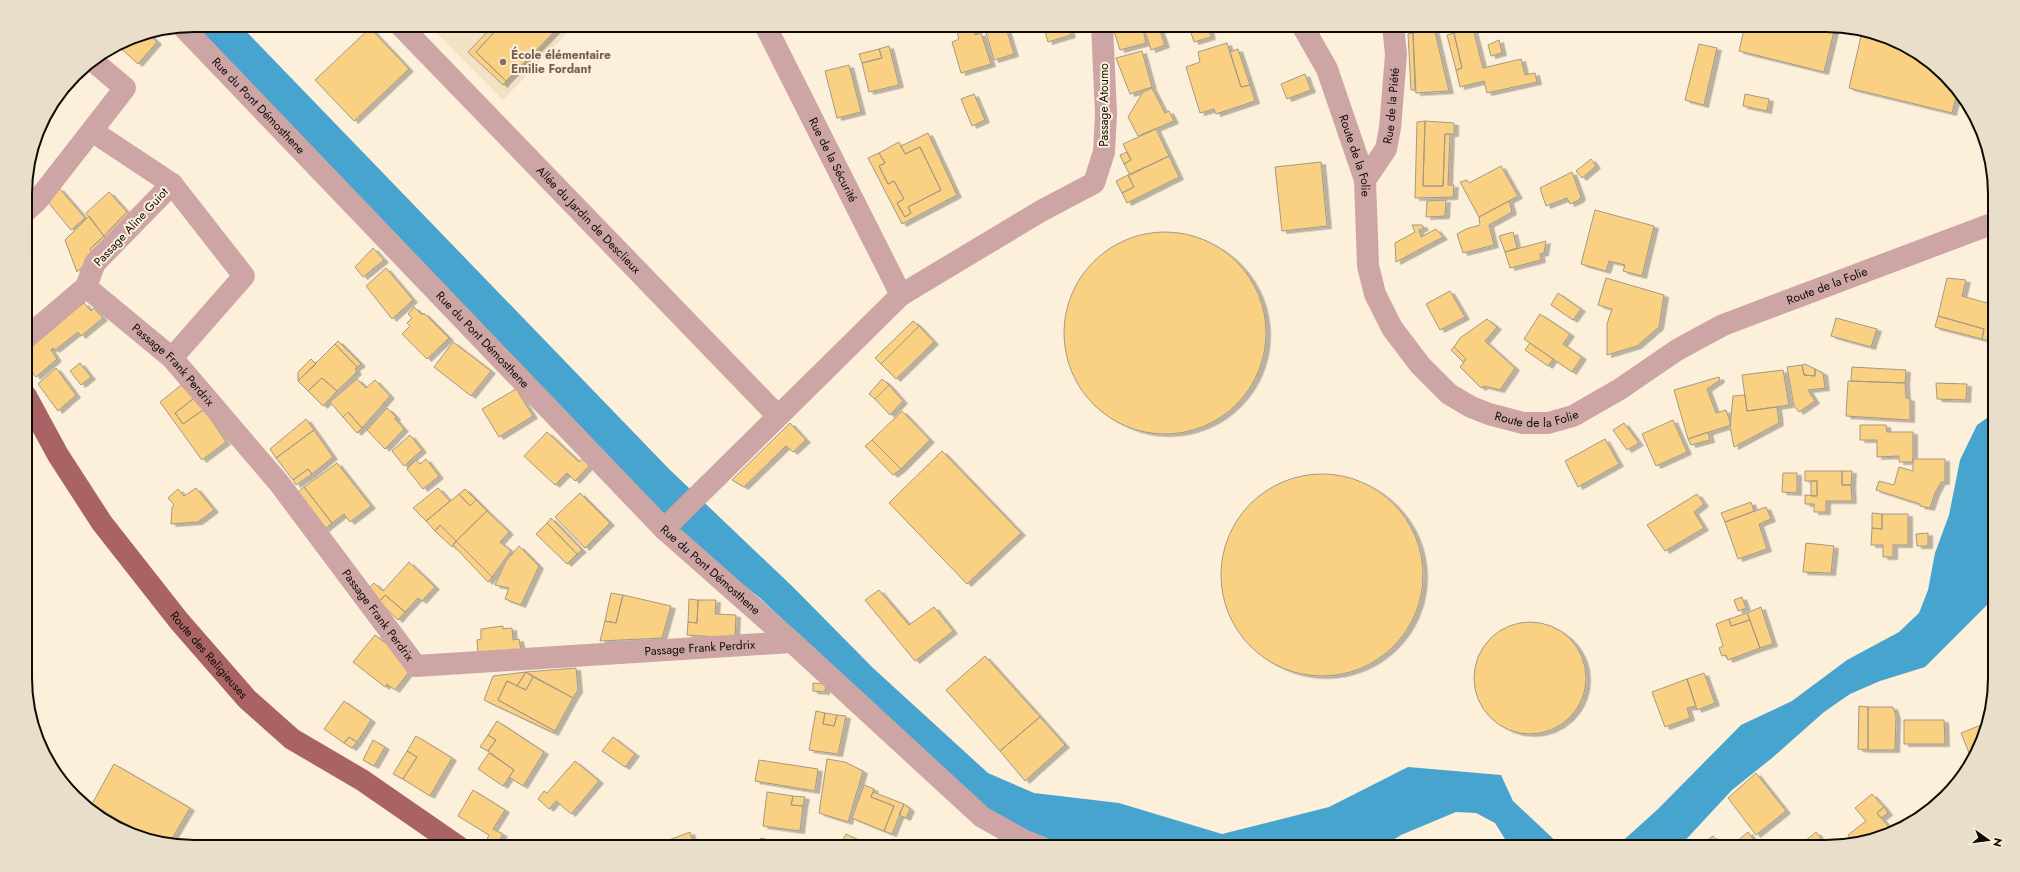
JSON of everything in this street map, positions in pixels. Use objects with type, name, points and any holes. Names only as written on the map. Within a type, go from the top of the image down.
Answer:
[{"type":"main road","name":"Route des Religieuses","points":[[32,407],[58,455],[102,523],[179,621],[247,699],[292,739],[362,780],[449,840]]},
{"type":"street","name":"Rue du Pont Démosthene","points":[[188,32],[664,528],[792,642],[982,817],[1023,840]]},
{"type":"street","name":"Allée du Jardin de Desclieux","points":[[407,32],[778,415]]},
{"type":"street","name":"Rue de la Sécurité","points":[[769,32],[902,295]]},
{"type":"street","name":"Passage Atoumo","points":[[902,295],[1041,211],[1094,183],[1104,152],[1106,114],[1102,32]]},
{"type":"street","name":"Route de la Folie","points":[[1306,32],[1327,69],[1365,180],[1368,266],[1375,294],[1392,328],[1420,365],[1449,394],[1477,410],[1523,423],[1548,423],[1573,416],[1620,389],[1677,350],[1723,325],[1988,225]]},
{"type":"street","name":"Rue de la Piété","points":[[1365,180],[1386,149],[1390,128],[1396,55],[1394,32]]},
{"type":"street","points":[[32,206],[125,88],[97,64]]},
{"type":"street","points":[[92,131],[172,184],[244,276],[172,358]]},
{"type":"street","name":"Passage Aline Guiot","points":[[32,333],[86,287],[95,263],[172,184]]},
{"type":"street","name":"Passage Frank Perdrix","points":[[86,287],[172,358],[279,483],[416,666],[792,642]]},
{"type":"street","points":[[664,528],[902,295]]},
{"type":"shaded area","name":"École élémentaire Emilie Fordant","points":[[436,32],[568,32],[503,100]]},
{"type":"water","points":[[201,32],[247,32],[669,469],[793,587],[873,668],[988,773],[1034,793],[1119,803],[1222,834],[1329,807],[1408,767],[1501,775],[1513,801],[1555,840],[1505,840],[1495,823],[1476,813],[1456,812],[1401,835],[1393,840],[1048,840],[1033,838],[977,802],[760,598],[686,541]]},
{"type":"water","points":[[1988,417],[1988,604],[1925,667],[1880,681],[1850,694],[1824,712],[1772,758],[1732,790],[1686,840],[1624,840],[1658,809],[1741,725],[1792,701],[1847,660],[1899,632],[1919,613],[1928,590],[1935,553],[1949,515],[1960,460],[1977,425]]},
{"type":"building","points":[[366,32],[374,32],[409,69],[354,121],[315,80]]},
{"type":"building","points":[[487,32],[495,32],[476,52],[506,81],[503,85],[468,52]]},
{"type":"building","points":[[495,32],[554,32],[506,81],[476,52]]},
{"type":"building","points":[[957,32],[974,32],[975,35],[981,33],[991,64],[961,73],[952,42],[959,39]]},
{"type":"building","points":[[986,32],[1007,32],[1014,54],[994,60]]},
{"type":"building","points":[[1045,32],[1070,32],[1071,35],[1048,42]]},
{"type":"building","points":[[1114,32],[1144,32],[1146,43],[1120,50]]},
{"type":"building","points":[[1145,32],[1160,32],[1165,45],[1151,50]]},
{"type":"building","points":[[1191,32],[1210,32],[1211,37],[1194,42]]},
{"type":"building","points":[[1435,32],[1449,91],[1416,93],[1413,33]]},
{"type":"building","points":[[1474,32],[1483,68],[1521,59],[1525,75],[1535,73],[1537,82],[1487,93],[1484,81],[1460,87],[1456,70],[1462,68],[1454,33]]},
{"type":"building","points":[[1743,32],[1834,32],[1824,72],[1739,51]]},
{"type":"building","points":[[1413,33],[1415,90],[1411,90],[1408,34]]},
{"type":"building","points":[[1454,33],[1462,68],[1456,70],[1447,35]]},
{"type":"building","points":[[1861,36],[1888,44],[1916,59],[1941,79],[1956,97],[1952,113],[1849,88]]},
{"type":"building","points":[[153,38],[157,42],[138,64],[122,49],[132,44]]},
{"type":"building","points":[[1499,40],[1502,53],[1491,56],[1488,45]]},
{"type":"building","points":[[1227,43],[1241,87],[1250,85],[1255,101],[1216,114],[1214,109],[1200,113],[1186,67],[1200,62],[1198,52]]},
{"type":"building","points":[[1699,44],[1717,48],[1704,105],[1685,100]]},
{"type":"building","points":[[889,46],[899,85],[869,92],[862,63],[882,58],[879,49]]},
{"type":"building","points":[[879,49],[882,58],[862,63],[859,54]]},
{"type":"building","points":[[1238,49],[1250,85],[1241,87],[1230,52]]},
{"type":"building","points":[[1142,51],[1152,87],[1130,94],[1116,58]]},
{"type":"building","points":[[849,65],[861,112],[837,118],[825,71]]},
{"type":"building","points":[[1305,74],[1311,90],[1287,99],[1281,84]]},
{"type":"building","points":[[1152,88],[1165,113],[1169,111],[1174,121],[1138,136],[1128,117],[1143,92]]},
{"type":"building","points":[[974,94],[985,120],[972,126],[961,99]]},
{"type":"building","points":[[1745,94],[1769,99],[1767,111],[1743,106]]},
{"type":"building","points":[[1425,121],[1423,186],[1443,186],[1445,134],[1450,134],[1448,185],[1454,185],[1453,197],[1415,198],[1417,122]]},
{"type":"building","points":[[1425,121],[1454,123],[1454,134],[1445,134],[1443,186],[1423,186]]},
{"type":"building","points":[[1156,129],[1169,156],[1130,175],[1124,164],[1131,160],[1123,144]]},
{"type":"building","points":[[928,133],[957,195],[902,224],[868,158],[879,153],[885,163],[879,166],[888,184],[894,181],[904,199],[897,203],[905,217],[911,213],[908,207],[941,190],[920,147],[905,154],[901,146]]},
{"type":"building","points":[[899,142],[905,154],[920,147],[941,190],[908,207],[911,213],[905,217],[897,203],[904,199],[894,181],[888,184],[879,166],[885,163],[879,153]]},
{"type":"building","points":[[1127,152],[1131,160],[1124,164],[1120,155]]},
{"type":"building","points":[[1169,156],[1179,177],[1127,203],[1122,193],[1134,187],[1128,175]]},
{"type":"building","points":[[1591,159],[1596,166],[1582,178],[1576,171]]},
{"type":"building","points":[[1321,162],[1327,226],[1282,231],[1275,167]]},
{"type":"building","points":[[1501,166],[1518,196],[1479,217],[1460,182],[1467,180],[1469,183]]},
{"type":"building","points":[[1572,172],[1581,197],[1579,200],[1570,204],[1567,198],[1546,206],[1540,188]]},
{"type":"building","points":[[1128,175],[1134,187],[1122,193],[1116,181]]},
{"type":"building","points":[[59,188],[85,218],[71,230],[47,201]]},
{"type":"building","points":[[109,192],[127,212],[104,236],[86,213]]},
{"type":"building","points":[[1446,200],[1445,216],[1426,217],[1427,201]]},
{"type":"building","points":[[1509,201],[1512,212],[1489,225],[1494,245],[1463,253],[1457,234],[1466,229],[1480,225],[1479,217]]},
{"type":"building","points":[[1595,210],[1654,226],[1642,276],[1623,271],[1625,265],[1609,261],[1606,271],[1581,264]]},
{"type":"building","points":[[127,212],[132,217],[108,241],[104,236]]},
{"type":"building","points":[[89,216],[104,236],[90,249],[95,255],[77,272],[65,240]]},
{"type":"building","points":[[1412,225],[1422,225],[1424,228],[1419,230],[1421,237],[1436,229],[1443,237],[1396,262],[1395,243],[1415,232]]},
{"type":"building","points":[[1155,232],[1175,232],[1194,236],[1213,244],[1229,255],[1243,269],[1254,285],[1262,304],[1266,323],[1266,343],[1262,362],[1254,381],[1243,397],[1229,411],[1213,422],[1194,430],[1175,434],[1155,434],[1136,430],[1117,422],[1101,411],[1087,397],[1076,381],[1068,362],[1064,343],[1064,323],[1068,304],[1076,285],[1087,269],[1101,255],[1117,244],[1136,236]]},
{"type":"building","points":[[1513,232],[1517,248],[1505,252],[1499,236]]},
{"type":"building","points":[[104,236],[108,241],[95,255],[90,249]]},
{"type":"building","points":[[1546,241],[1544,253],[1540,254],[1541,260],[1510,268],[1505,252]]},
{"type":"building","points":[[373,248],[384,260],[363,277],[355,267]]},
{"type":"building","points":[[386,268],[413,300],[392,319],[366,286]]},
{"type":"building","points":[[1606,278],[1664,295],[1659,327],[1637,346],[1607,355],[1607,324],[1612,309],[1598,305]]},
{"type":"building","points":[[1947,278],[1966,280],[1962,296],[1988,303],[1988,340],[1982,339],[1984,329],[1938,316]]},
{"type":"building","points":[[1450,291],[1465,317],[1440,330],[1426,304]]},
{"type":"building","points":[[1558,293],[1581,309],[1573,320],[1551,305]]},
{"type":"building","points":[[84,303],[91,311],[94,308],[103,318],[81,336],[78,332],[55,350],[53,348],[51,350],[57,359],[36,377],[32,372],[32,340]]},
{"type":"building","points":[[414,307],[422,315],[424,313],[449,338],[427,359],[402,334],[410,326],[407,323],[412,318],[408,314]]},
{"type":"building","points":[[1540,314],[1570,334],[1563,344],[1582,357],[1572,372],[1524,339]]},
{"type":"building","points":[[1938,316],[1984,329],[1982,339],[1935,327]]},
{"type":"building","points":[[1836,318],[1877,329],[1871,347],[1831,336]]},
{"type":"building","points":[[1487,319],[1497,327],[1485,341],[1515,368],[1500,390],[1484,386],[1481,388],[1460,367],[1466,359],[1454,347],[1460,338]]},
{"type":"building","points":[[913,321],[919,326],[881,364],[875,358]]},
{"type":"building","points":[[919,326],[934,342],[896,379],[881,364]]},
{"type":"building","points":[[338,341],[361,364],[357,367],[335,344]]},
{"type":"building","points":[[453,342],[491,371],[471,396],[434,367]]},
{"type":"building","points":[[1530,343],[1553,359],[1548,366],[1525,350]]},
{"type":"building","points":[[335,344],[357,367],[355,369],[357,372],[337,391],[322,378],[308,391],[298,381]]},
{"type":"building","points":[[1454,347],[1466,359],[1463,362],[1451,350]]},
{"type":"building","points":[[311,359],[316,364],[298,381],[298,372]]},
{"type":"building","points":[[80,363],[91,377],[81,385],[70,371]]},
{"type":"building","points":[[1805,364],[1815,369],[1815,376],[1804,375],[1802,365]]},
{"type":"building","points":[[1802,365],[1804,375],[1815,376],[1815,369],[1823,373],[1825,388],[1808,390],[1815,401],[1799,412],[1794,406],[1787,367]]},
{"type":"building","points":[[1852,367],[1906,370],[1905,383],[1851,381]]},
{"type":"building","points":[[56,368],[76,395],[58,411],[38,384]]},
{"type":"building","points":[[1783,370],[1789,405],[1747,411],[1742,375]]},
{"type":"building","points":[[1719,377],[1720,380],[1707,389],[1716,413],[1726,410],[1731,425],[1688,439],[1674,390]]},
{"type":"building","points":[[322,378],[337,391],[323,406],[308,391]]},
{"type":"building","points":[[357,379],[366,388],[375,380],[390,396],[362,428],[348,412],[343,417],[330,402]]},
{"type":"building","points":[[882,379],[889,385],[875,399],[869,394]]},
{"type":"building","points":[[1848,381],[1905,383],[1906,398],[1910,399],[1910,420],[1846,416]]},
{"type":"building","points":[[185,382],[197,396],[175,413],[183,424],[206,408],[210,418],[226,442],[202,460],[160,402]]},
{"type":"building","points":[[1936,383],[1967,384],[1966,400],[1937,399]]},
{"type":"building","points":[[889,385],[903,401],[890,415],[875,399]]},
{"type":"building","points":[[516,389],[533,416],[499,437],[482,409]]},
{"type":"building","points":[[1745,395],[1747,411],[1777,407],[1779,423],[1734,447],[1730,427],[1733,396]]},
{"type":"building","points":[[197,396],[206,408],[183,424],[175,413]]},
{"type":"building","points":[[387,408],[396,417],[395,419],[404,429],[385,449],[367,430]]},
{"type":"building","points":[[902,411],[930,440],[901,469],[872,440]]},
{"type":"building","points":[[348,412],[362,428],[357,433],[343,417]]},
{"type":"building","points":[[306,419],[314,430],[276,458],[270,449]]},
{"type":"building","points":[[1673,420],[1687,452],[1656,466],[1642,434]]},
{"type":"building","points":[[790,423],[806,440],[793,452],[786,446],[744,487],[732,480]]},
{"type":"building","points":[[1624,423],[1639,443],[1627,450],[1613,430]]},
{"type":"building","points":[[1860,425],[1886,425],[1887,432],[1913,432],[1913,462],[1899,462],[1899,456],[1877,457],[1877,440],[1860,440]]},
{"type":"building","points":[[314,430],[333,457],[312,474],[308,469],[293,480],[276,458]]},
{"type":"building","points":[[547,432],[579,462],[583,458],[590,465],[575,481],[567,473],[555,485],[524,456]]},
{"type":"building","points":[[1708,432],[1710,440],[1691,445],[1688,439]]},
{"type":"building","points":[[410,435],[422,450],[404,466],[392,451]]},
{"type":"building","points":[[1605,439],[1619,464],[1578,487],[1565,461]]},
{"type":"building","points":[[872,440],[901,469],[893,475],[865,446]]},
{"type":"building","points":[[942,451],[1021,533],[967,584],[889,503]]},
{"type":"building","points":[[426,459],[439,476],[423,489],[407,469],[416,460],[420,464]]},
{"type":"building","points":[[1913,459],[1945,459],[1945,482],[1941,482],[1935,493],[1930,508],[1920,506],[1920,504],[1876,490],[1879,481],[1894,485],[1899,467],[1913,471]]},
{"type":"building","points":[[337,463],[371,506],[350,522],[344,514],[332,523],[304,487]]},
{"type":"building","points":[[308,469],[312,474],[296,485],[293,480]]},
{"type":"building","points":[[1805,471],[1842,471],[1842,485],[1851,485],[1852,501],[1826,501],[1826,512],[1814,512],[1814,504],[1805,504],[1805,495],[1817,496],[1817,481],[1805,481]]},
{"type":"building","points":[[1842,471],[1852,471],[1851,485],[1842,485]]},
{"type":"building","points":[[1783,473],[1797,473],[1797,493],[1782,492]]},
{"type":"building","points":[[1312,474],[1332,474],[1351,478],[1370,486],[1386,497],[1400,511],[1411,527],[1419,546],[1423,565],[1423,585],[1419,604],[1411,623],[1400,639],[1386,653],[1370,664],[1351,672],[1332,676],[1312,676],[1293,672],[1274,664],[1258,653],[1244,639],[1233,623],[1225,604],[1221,585],[1221,565],[1225,546],[1233,527],[1244,511],[1258,497],[1274,486],[1293,478]]},
{"type":"building","points":[[1811,481],[1817,481],[1817,496],[1811,496]]},
{"type":"building","points":[[304,487],[332,523],[325,529],[297,493]]},
{"type":"building","points":[[196,488],[214,510],[198,522],[171,524],[172,507],[174,505],[168,498],[178,489],[184,496]]},
{"type":"building","points":[[438,488],[450,501],[426,521],[413,508]]},
{"type":"building","points":[[465,489],[476,500],[470,506],[459,494]]},
{"type":"building","points":[[580,493],[610,523],[585,548],[555,517]]},
{"type":"building","points":[[459,494],[470,506],[476,500],[487,511],[456,541],[440,525],[435,531],[426,521]]},
{"type":"building","points":[[1697,494],[1704,504],[1694,512],[1704,528],[1665,551],[1647,525]]},
{"type":"building","points":[[1751,502],[1754,511],[1725,522],[1721,513]]},
{"type":"building","points":[[1766,507],[1771,519],[1759,524],[1767,549],[1738,559],[1725,522]]},
{"type":"building","points":[[487,511],[509,532],[500,542],[511,551],[492,577],[456,541]]},
{"type":"building","points":[[1872,513],[1882,514],[1882,529],[1872,528]]},
{"type":"building","points":[[1882,514],[1908,514],[1908,545],[1893,545],[1893,557],[1883,557],[1883,545],[1871,545],[1872,528],[1882,529]]},
{"type":"building","points":[[551,518],[582,550],[577,554],[547,523]]},
{"type":"building","points":[[547,523],[577,554],[567,564],[536,534]]},
{"type":"building","points":[[440,525],[456,541],[452,547],[435,531]]},
{"type":"building","points":[[1928,533],[1928,546],[1917,546],[1916,534]]},
{"type":"building","points":[[456,541],[492,577],[488,582],[453,545]]},
{"type":"building","points":[[1806,543],[1834,546],[1831,573],[1803,572]]},
{"type":"building","points":[[519,546],[539,566],[521,605],[505,599],[509,588],[495,585],[506,561]]},
{"type":"building","points":[[409,562],[435,587],[422,601],[418,598],[405,612],[385,595],[379,602],[366,591],[374,583],[383,591]]},
{"type":"building","points":[[879,590],[909,625],[934,607],[953,631],[915,661],[865,600]]},
{"type":"building","points":[[611,593],[623,595],[616,623],[605,621]]},
{"type":"building","points":[[385,595],[405,612],[398,620],[379,602]]},
{"type":"building","points":[[623,595],[671,606],[662,638],[600,641],[605,621],[616,623]]},
{"type":"building","points":[[1742,597],[1746,608],[1738,611],[1734,600]]},
{"type":"building","points":[[689,599],[698,600],[697,623],[688,622]]},
{"type":"building","points":[[698,600],[716,600],[715,614],[736,615],[735,638],[687,635],[688,622],[697,623]]},
{"type":"building","points":[[1761,607],[1773,644],[1760,648],[1747,613]]},
{"type":"building","points":[[1747,613],[1750,620],[1731,626],[1729,619]]},
{"type":"building","points":[[1729,619],[1731,626],[1750,620],[1760,648],[1728,660],[1726,655],[1722,656],[1719,648],[1723,646],[1716,624]]},
{"type":"building","points":[[1530,622],[1552,626],[1570,638],[1582,656],[1586,678],[1582,700],[1570,718],[1552,730],[1530,734],[1508,730],[1490,718],[1478,700],[1474,678],[1478,656],[1490,638],[1508,626]]},
{"type":"building","points":[[503,626],[503,629],[512,628],[513,640],[519,639],[521,650],[478,655],[477,640],[481,639],[481,629]]},
{"type":"building","points":[[375,635],[406,659],[412,668],[395,690],[387,684],[385,687],[353,662]]},
{"type":"building","points":[[985,656],[1040,717],[1000,751],[946,690]]},
{"type":"building","points":[[576,668],[578,690],[573,698],[526,672]]},
{"type":"building","points":[[526,672],[517,686],[507,681],[498,700],[555,731],[554,733],[484,700],[493,676]]},
{"type":"building","points":[[526,672],[533,677],[526,690],[517,686]]},
{"type":"building","points":[[1704,673],[1715,703],[1697,710],[1687,679]]},
{"type":"building","points":[[533,677],[573,698],[555,731],[498,700],[507,681],[526,690]]},
{"type":"building","points":[[1687,679],[1696,706],[1687,708],[1690,718],[1665,727],[1652,692]]},
{"type":"building","points":[[813,683],[826,684],[825,692],[813,691]]},
{"type":"building","points":[[344,701],[371,720],[357,742],[349,737],[344,743],[324,729]]},
{"type":"building","points":[[1859,706],[1868,707],[1868,750],[1858,749]]},
{"type":"building","points":[[1868,707],[1893,707],[1896,717],[1895,750],[1868,750]]},
{"type":"building","points":[[816,711],[825,713],[823,724],[834,726],[837,715],[846,716],[838,754],[809,750]]},
{"type":"building","points":[[825,713],[837,715],[834,726],[823,724]]},
{"type":"building","points":[[1040,717],[1065,745],[1025,781],[1000,751]]},
{"type":"building","points":[[1904,720],[1944,720],[1945,744],[1904,744]]},
{"type":"building","points":[[497,721],[544,752],[523,786],[509,777],[514,770],[488,751],[496,740],[488,735]]},
{"type":"building","points":[[1980,725],[1976,740],[1969,753],[1961,733]]},
{"type":"building","points":[[488,735],[496,740],[488,751],[480,747]]},
{"type":"building","points":[[416,736],[452,758],[430,796],[403,779],[417,757],[407,751]]},
{"type":"building","points":[[349,737],[357,742],[352,748],[344,743]]},
{"type":"building","points":[[613,737],[635,754],[625,767],[602,751]]},
{"type":"building","points":[[373,740],[385,747],[374,766],[363,760]]},
{"type":"building","points":[[407,751],[417,757],[403,779],[393,774]]},
{"type":"building","points":[[489,753],[514,770],[503,786],[478,769]]},
{"type":"building","points":[[827,759],[845,762],[863,771],[848,822],[819,813]]},
{"type":"building","points":[[759,760],[818,769],[815,791],[755,781]]},
{"type":"building","points":[[575,761],[599,781],[571,814],[556,801],[549,809],[538,799],[544,791],[547,793]]},
{"type":"building","points":[[114,764],[190,808],[172,839],[132,828],[92,804]]},
{"type":"building","points":[[1756,773],[1786,811],[1756,835],[1728,798]]},
{"type":"building","points":[[864,785],[874,789],[871,797],[894,806],[884,831],[852,818]]},
{"type":"building","points":[[473,790],[505,810],[493,829],[503,834],[499,840],[486,840],[489,835],[458,816]]},
{"type":"building","points":[[767,792],[793,796],[791,805],[803,806],[800,831],[763,826]]},
{"type":"building","points":[[873,792],[904,804],[892,834],[884,831],[894,806],[871,797]]},
{"type":"building","points":[[1872,794],[1884,807],[1877,813],[1889,827],[1851,838],[1848,835],[1866,821],[1855,808]]},
{"type":"building","points":[[793,796],[805,797],[803,806],[791,805]]},
{"type":"building","points":[[904,804],[910,809],[906,818],[899,815]]},
{"type":"building","points":[[1884,807],[1888,813],[1881,818],[1877,813]]},
{"type":"building","points":[[690,832],[693,840],[669,840]]},
{"type":"building","points":[[1748,832],[1754,840],[1738,840]]},
{"type":"building","points":[[1816,832],[1822,840],[1806,840]]},
{"type":"building","points":[[846,834],[859,840],[843,840]]},
{"type":"building","points":[[1713,836],[1716,840],[1708,840]]},
{"type":"place","name":"École élémentaire Emilie Fordant","points":[[503,62]]}]
